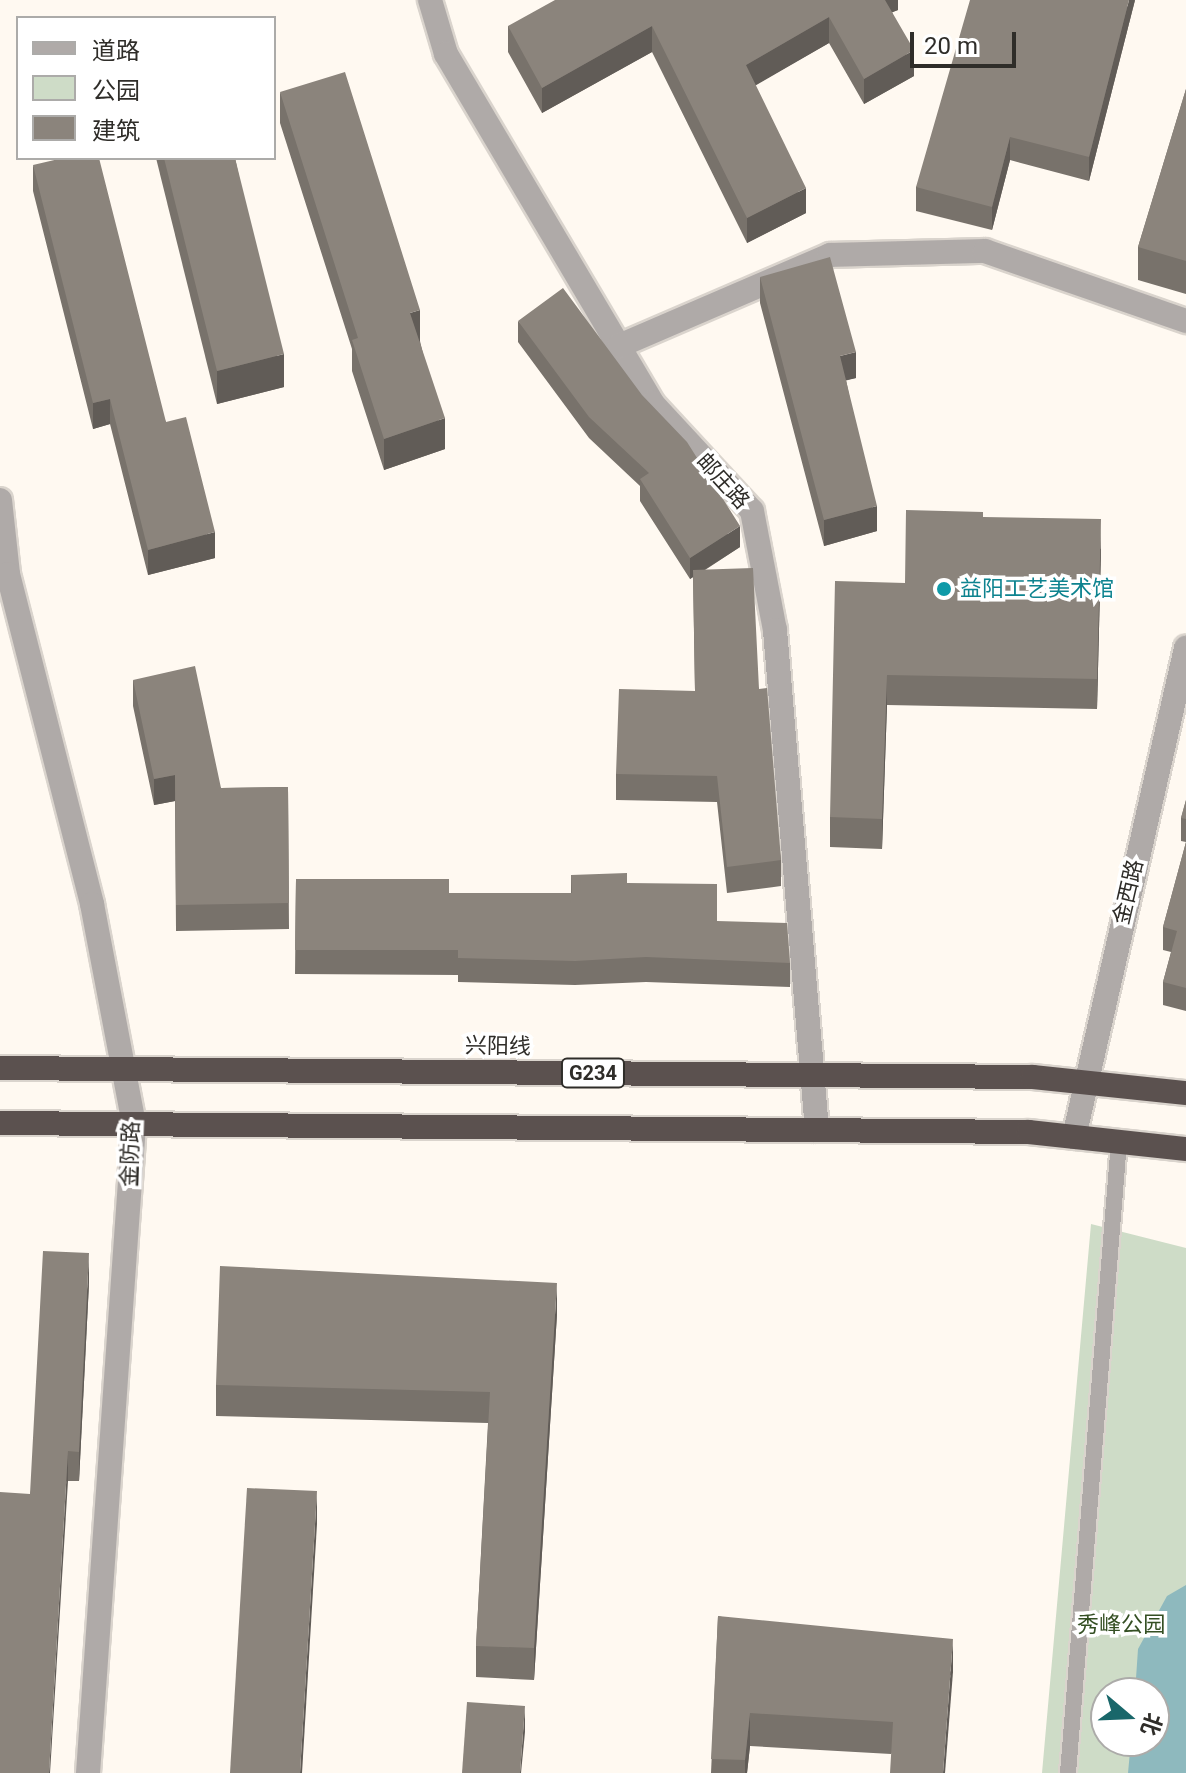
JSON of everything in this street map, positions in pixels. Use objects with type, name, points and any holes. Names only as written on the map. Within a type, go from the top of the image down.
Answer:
[{"type":"highway","name":"兴阳线","points":[[0,1068],[1033,1077],[1186,1093]]},
{"type":"highway","points":[[0,1123],[817,1130],[1074,1137],[1186,1149]]},
{"type":"street","name":"邮庄路","points":[[430,0],[446,54],[652,403],[752,511],[775,630],[817,1130]]},
{"type":"street","points":[[619,346],[830,255],[985,251],[1186,321]]},
{"type":"street","name":"金防路","points":[[0,500],[8,574],[92,904],[134,1125],[88,1773]]},
{"type":"street","name":"金西路","points":[[1074,1137],[1083,1082],[1186,648]]},
{"type":"lane","points":[[1068,1773],[1119,1142]]},
{"type":"green space","name":"秀峰公园","points":[[1091,1224],[1186,1248],[1186,1773],[1042,1773]]},
{"type":"water","points":[[1186,1585],[1186,1773],[1128,1773],[1130,1757],[1170,1757],[1170,1677],[1136,1677],[1138,1649],[1167,1596]]},
{"type":"building","points":[[555,0],[885,0],[914,50],[864,79],[829,17],[746,65],[806,188],[747,218],[652,26],[542,88],[508,26]]},
{"type":"building","points":[[970,0],[1129,0],[1089,157],[1010,137],[992,207],[916,187]]},
{"type":"building","points":[[345,72],[420,310],[410,313],[445,418],[384,439],[352,340],[358,338],[280,92]]},
{"type":"building","points":[[1186,89],[1186,261],[1138,247]]},
{"type":"building","points":[[54,160],[100,160],[166,422],[186,417],[215,532],[148,550],[110,399],[93,403],[33,165]]},
{"type":"building","points":[[164,160],[236,160],[284,354],[217,371]]},
{"type":"building","points":[[830,257],[856,352],[840,356],[877,506],[824,520],[760,277]]},
{"type":"building","points":[[563,288],[642,395],[687,442],[740,526],[690,558],[640,479],[649,473],[589,417],[518,321]]},
{"type":"building","points":[[906,510],[983,512],[983,517],[1101,519],[1097,679],[887,675],[882,819],[830,817],[835,581],[905,583]]},
{"type":"building","points":[[753,568],[759,689],[767,688],[781,860],[727,867],[717,776],[616,774],[619,689],[695,691],[693,570]]},
{"type":"building","points":[[195,666],[221,788],[288,787],[289,903],[176,905],[175,775],[154,779],[133,680]]},
{"type":"building","points":[[1186,800],[1186,819],[1181,818]]},
{"type":"building","points":[[1186,842],[1186,988],[1163,982],[1177,931],[1163,927]]},
{"type":"building","points":[[627,873],[627,883],[717,884],[717,921],[787,923],[790,963],[646,957],[575,961],[458,958],[458,950],[295,950],[296,879],[449,879],[449,893],[572,893],[571,875]]},
{"type":"building","points":[[43,1251],[89,1253],[79,1452],[68,1451],[49,1773],[0,1773],[0,1492],[30,1494]]},
{"type":"building","points":[[220,1266],[557,1283],[534,1648],[476,1646],[490,1392],[216,1385]]},
{"type":"building","points":[[247,1488],[317,1491],[300,1773],[230,1773]]},
{"type":"building","points":[[718,1616],[953,1639],[943,1773],[890,1773],[893,1722],[750,1713],[745,1760],[711,1759]]},
{"type":"building","points":[[467,1702],[525,1706],[520,1773],[462,1773]]},
{"type":"place","name":"益阳工艺美术馆","points":[[944,589]]}]
